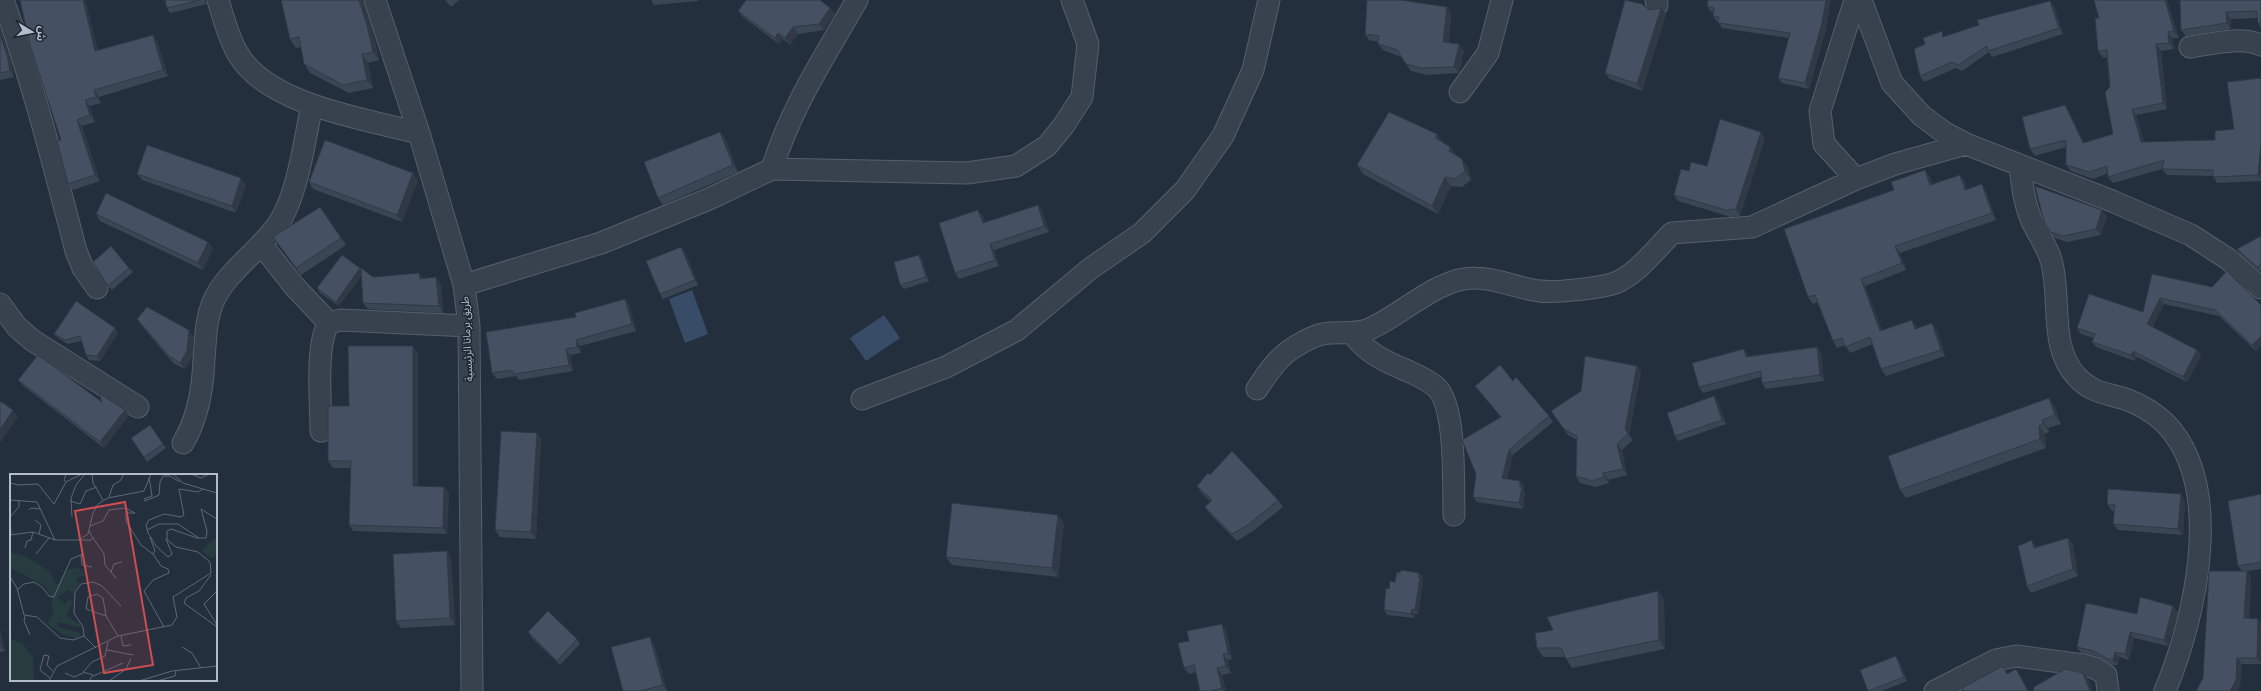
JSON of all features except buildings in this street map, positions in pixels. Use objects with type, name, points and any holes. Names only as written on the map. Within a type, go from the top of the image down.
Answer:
[{"type":"street","points":[[3,0],[20,45],[44,128],[76,251],[83,268],[97,288]]},
{"type":"street","points":[[218,0],[238,54],[258,77],[279,92],[312,105],[419,133]]},
{"type":"street","name":"طريق برمانا الرئيسية","points":[[375,0],[419,133],[464,285],[469,326],[472,691]]},
{"type":"street","points":[[772,169],[779,145],[791,120],[857,0]]},
{"type":"street","points":[[464,285],[601,243],[709,199],[772,169],[967,173],[1016,166],[1047,146],[1064,125],[1082,97],[1088,44],[1072,0]]},
{"type":"street","points":[[862,399],[946,367],[1017,330],[1091,268],[1142,233],[1184,190],[1223,136],[1253,70],[1269,0]]},
{"type":"street","points":[[1460,92],[1488,53],[1502,0]]},
{"type":"street","points":[[1855,0],[1820,111],[1824,144],[1856,179]]},
{"type":"street","points":[[1861,0],[1892,83],[1922,116],[1945,133],[1966,144],[2112,201],[2191,235],[2228,259],[2261,288]]},
{"type":"street","points":[[2190,47],[2225,42],[2252,41],[2261,45]]},
{"type":"street","points":[[183,443],[194,421],[201,390],[205,326],[213,301],[227,280],[261,244],[283,217],[290,200],[312,105]]},
{"type":"street","points":[[1257,389],[1275,363],[1290,350],[1322,334],[1353,334],[1368,329],[1420,298],[1460,280],[1475,278],[1540,291],[1562,291],[1615,283],[1638,267],[1672,233],[1752,226],[1856,179],[1895,164],[1966,144]]},
{"type":"street","points":[[2020,166],[2024,196],[2031,219],[2051,259],[2061,352],[2076,377],[2100,394],[2128,400],[2147,409],[2164,422],[2177,438],[2187,456],[2198,496],[2201,537],[2187,628],[2164,691]]},
{"type":"street","points":[[261,244],[294,286],[329,323]]},
{"type":"street","points":[[0,304],[17,327],[32,340],[138,407]]},
{"type":"street","points":[[321,431],[321,346],[323,331],[329,323],[340,320],[469,326]]},
{"type":"street","points":[[1353,334],[1361,345],[1378,359],[1422,378],[1437,388],[1447,405],[1451,432],[1454,515]]},
{"type":"street","points":[[1935,691],[1996,660],[2016,656],[2095,668],[2106,675],[2108,691]]},
{"type":"water","points":[[692,290],[708,334],[685,343],[669,299]]},
{"type":"water","points":[[884,315],[900,338],[866,361],[850,338]]}]
